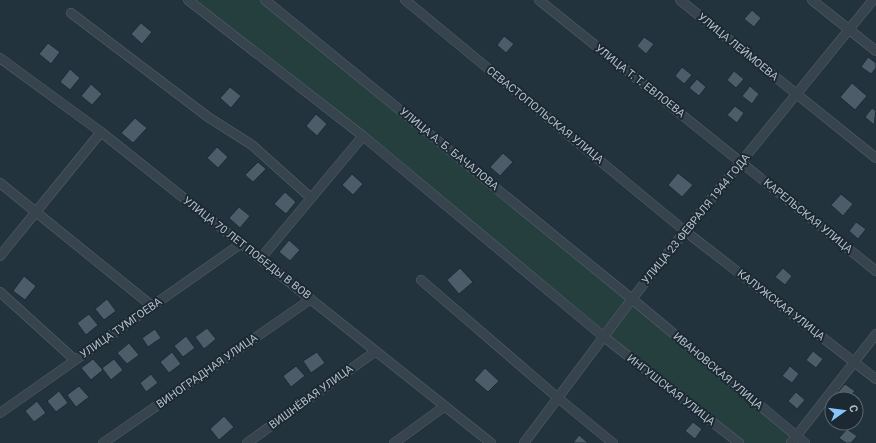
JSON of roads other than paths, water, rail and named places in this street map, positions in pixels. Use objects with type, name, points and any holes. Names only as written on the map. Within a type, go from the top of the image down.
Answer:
[{"type":"street","name":"ИНГУШСКАЯ УЛИЦА","points":[[188,0],[363,136],[604,337],[739,443]]},
{"type":"street","name":"УЛИЦА А. Б. БАЧАЛОВА","points":[[266,0],[632,299]]},
{"type":"street","name":"СЕВАСТОПОЛЬСКАЯ УЛИЦА","points":[[405,0],[685,231]]},
{"type":"street","name":"УЛИЦА Т. Т. ЕВЛОЕВА","points":[[539,0],[741,161]]},
{"type":"street","name":"УЛИЦА ЛЕЙМОЕВА","points":[[680,0],[876,158]]},
{"type":"street","points":[[812,0],[876,51]]},
{"type":"street","name":"УЛИЦА 23 ФЕВРАЛЯ 1944 ГОДА","points":[[524,443],[685,231],[873,0]]},
{"type":"street","points":[[71,12],[208,117],[252,145],[312,198]]},
{"type":"street","name":"УЛИЦА 70 ЛЕТ ПОБЕДЫ В ВОВ","points":[[0,58],[101,132],[261,258],[491,443]]},
{"type":"street","points":[[0,256],[101,132]]},
{"type":"street","points":[[261,258],[363,136]]},
{"type":"street","name":"КАРЕЛЬСКАЯ УЛИЦА","points":[[741,161],[876,271]]},
{"type":"street","points":[[0,183],[152,306]]},
{"type":"street","name":"КАЛУЖСКАЯ УЛИЦА","points":[[685,231],[876,379]]},
{"type":"street","name":"УЛИЦА ТУМГОЕВА","points":[[1,411],[242,243]]},
{"type":"street","points":[[421,280],[558,398],[613,443]]},
{"type":"street","points":[[0,292],[76,360]]},
{"type":"street","name":"ВИНОГРАДНАЯ УЛИЦА","points":[[103,443],[311,299]]},
{"type":"street","name":"ИВАНОВСКАЯ УЛИЦА","points":[[632,299],[793,440],[805,443]]},
{"type":"street","points":[[793,440],[876,334]]},
{"type":"street","name":"ВИШНЁВАЯ УЛИЦА","points":[[247,443],[376,351]]},
{"type":"street","points":[[394,443],[445,406]]}]
